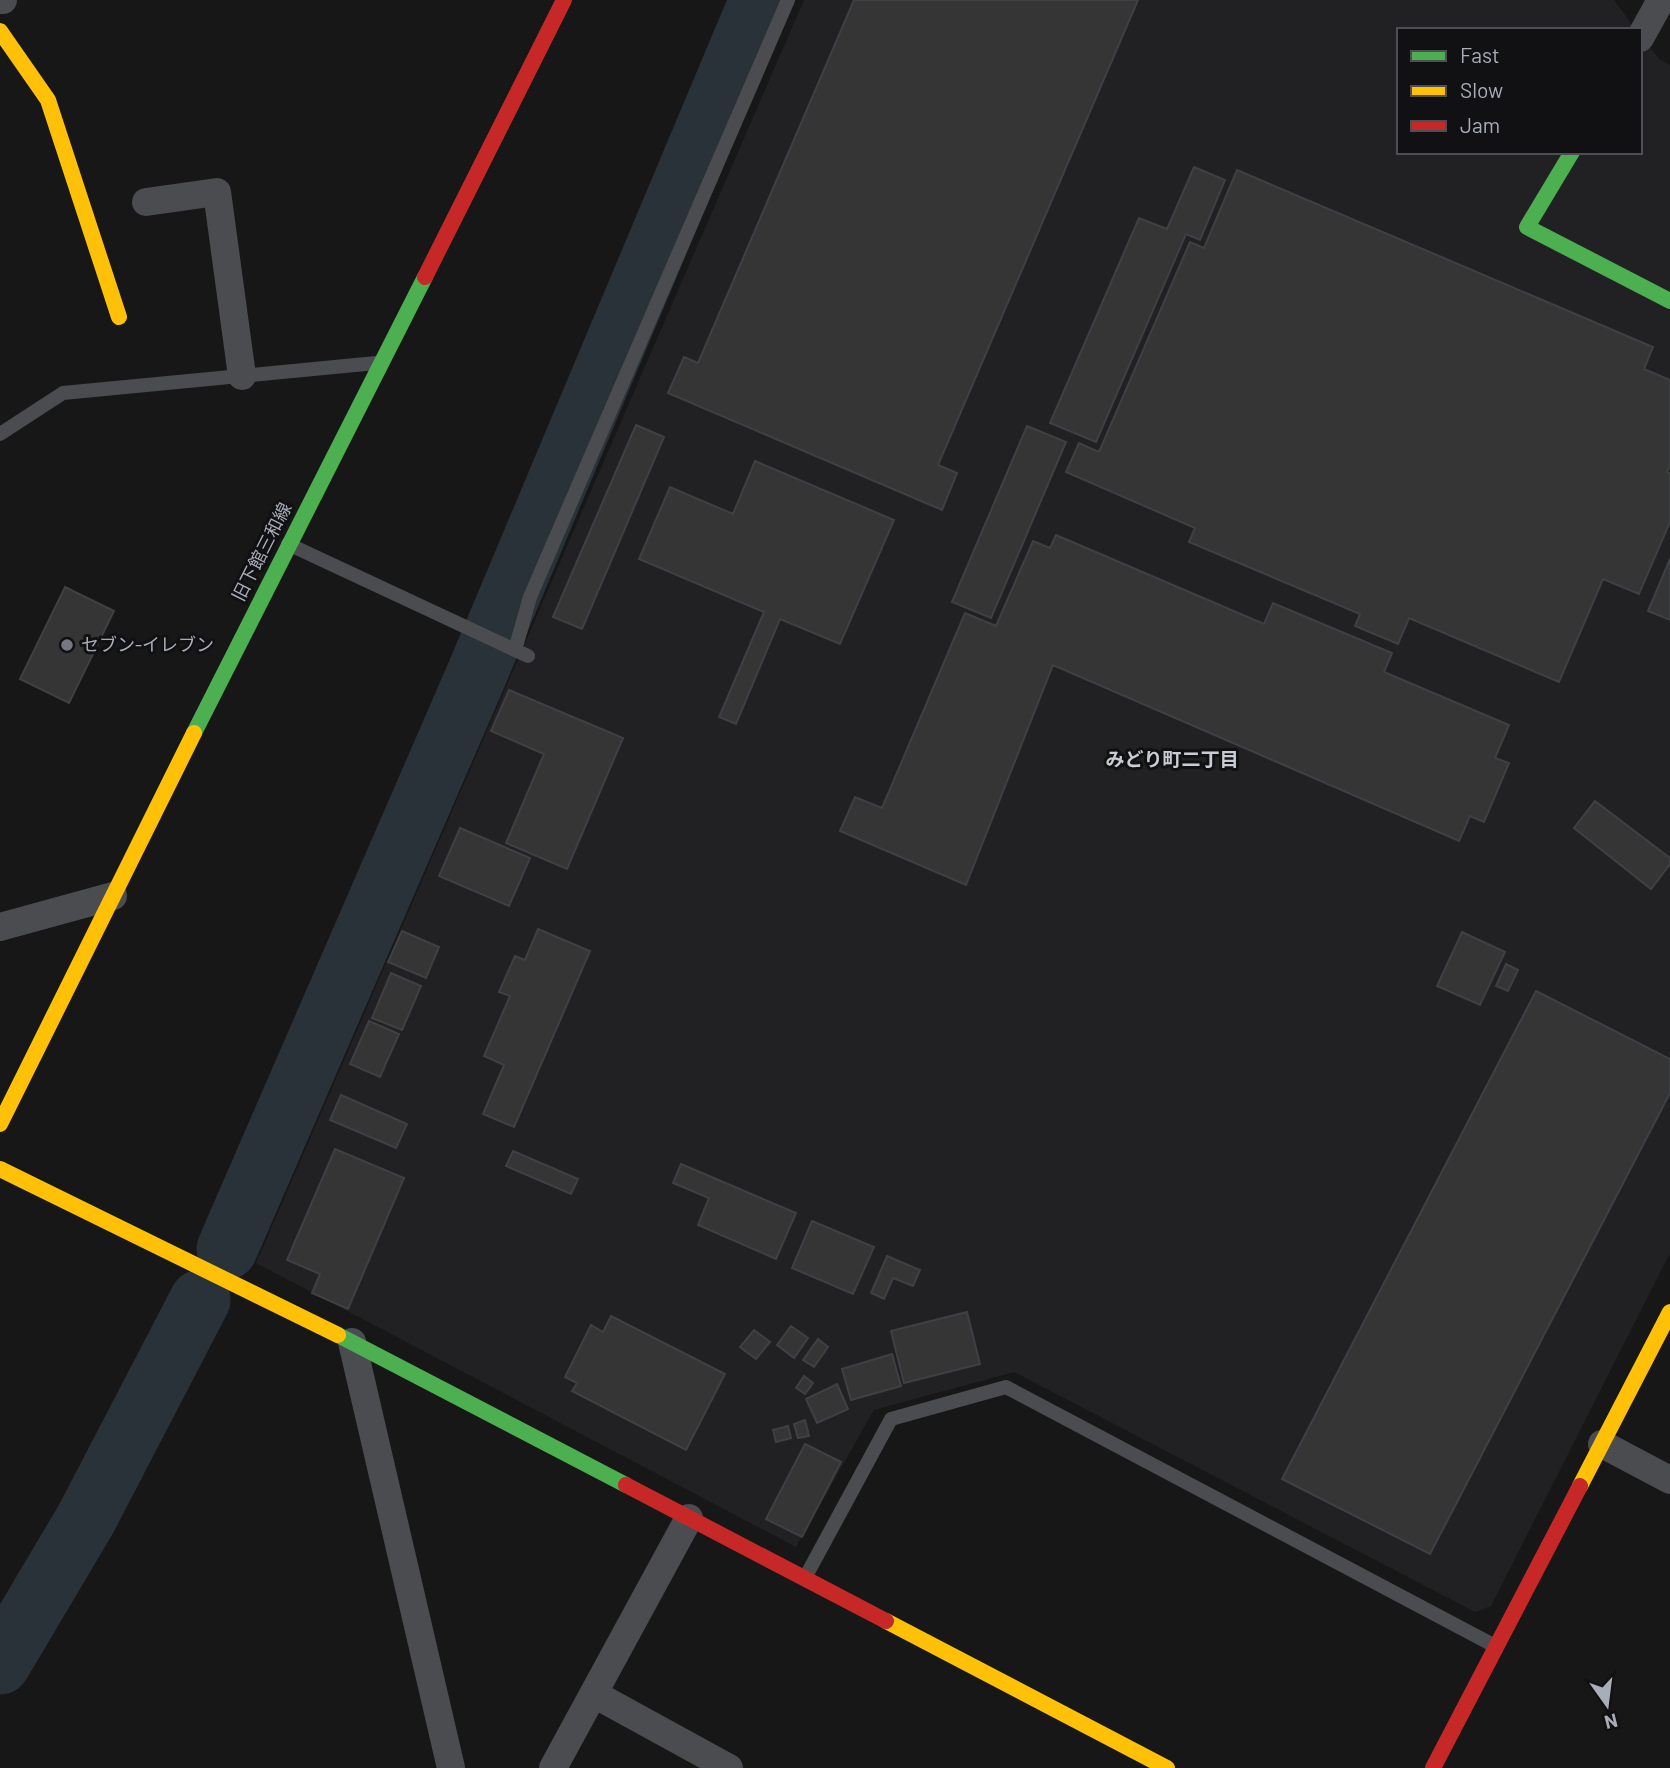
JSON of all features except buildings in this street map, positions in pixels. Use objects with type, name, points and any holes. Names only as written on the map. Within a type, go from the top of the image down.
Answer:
[{"type":"street","name":"旧下館三和線","points":[[0,1124],[288,543],[488,155],[564,0]]},
{"type":"street","points":[[1642,34],[1661,0]]},
{"type":"street","points":[[0,31],[48,100],[119,317]]},
{"type":"street","points":[[1571,154],[1527,227],[1670,301]]},
{"type":"street","points":[[146,202],[217,192],[242,376]]},
{"type":"street","points":[[0,927],[113,896]]},
{"type":"street","points":[[0,1169],[352,1342],[1167,1768]]},
{"type":"street","points":[[1433,1768],[1670,1312]]},
{"type":"street","points":[[352,1342],[451,1768]]},
{"type":"street","points":[[1602,1444],[1670,1480]]},
{"type":"street","points":[[553,1768],[689,1518]]},
{"type":"street","points":[[594,1694],[729,1768]]},
{"type":"lane","points":[[288,543],[515,650],[530,597],[788,0]]},
{"type":"lane","points":[[0,434],[63,393],[381,362]]},
{"type":"lane","points":[[804,1578],[891,1419],[1006,1387],[1496,1647]]},
{"type":"shaded area","points":[[804,0],[1614,0],[1635,28],[1397,28],[1397,154],[1642,154],[1642,38],[1659,59],[1670,65],[1670,1253],[1491,1606],[1475,1612],[1014,1372],[874,1410],[796,1547],[256,1263]]},
{"type":"waterway","points":[[227,1249],[476,676],[760,0]]},
{"type":"waterway","points":[[0,1664],[86,1519],[200,1300]]},
{"type":"traffic: fast","points":[[1571,154],[1527,227],[1670,301]]},
{"type":"traffic: fast","points":[[194,733],[425,277]]},
{"type":"traffic: fast","points":[[338,1335],[626,1485]]},
{"type":"traffic: slow","points":[[0,31],[48,100],[119,317]]},
{"type":"traffic: slow","points":[[0,1124],[194,733]]},
{"type":"traffic: slow","points":[[0,1169],[338,1335]]},
{"type":"traffic: slow","points":[[1580,1486],[1670,1312]]},
{"type":"traffic: slow","points":[[886,1621],[1167,1768]]},
{"type":"traffic: jam","points":[[425,277],[564,0]]},
{"type":"traffic: jam","points":[[626,1485],[886,1621]]},
{"type":"traffic: jam","points":[[1433,1768],[1580,1486]]},
{"type":"place","name":"セブン-イレブン","points":[[67,645]]},
{"type":"district","name":"みどり町二丁目","points":[[1172,759]]}]
